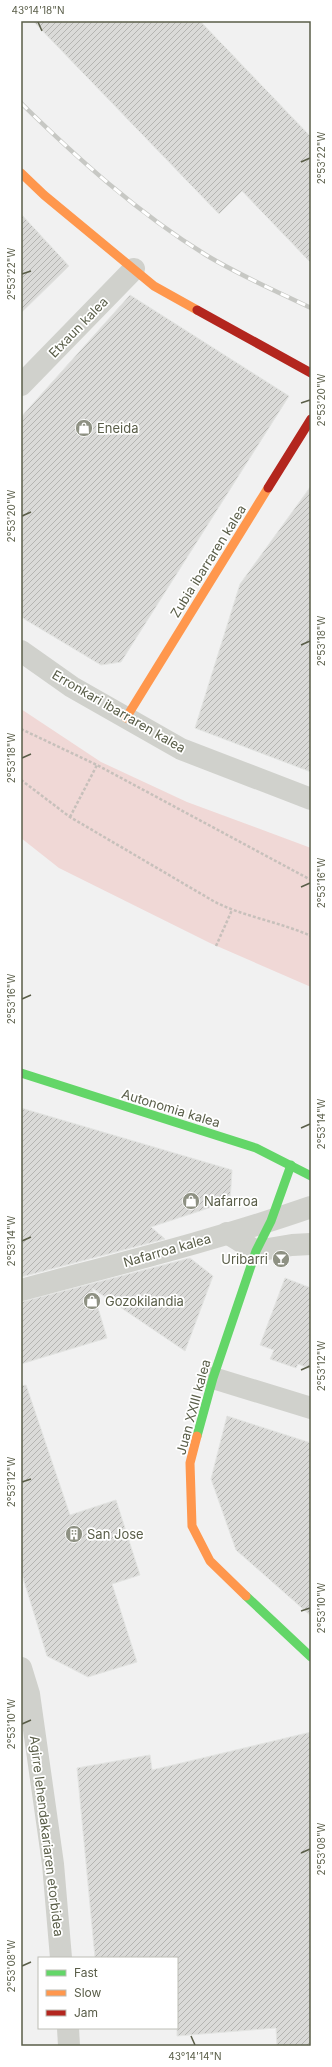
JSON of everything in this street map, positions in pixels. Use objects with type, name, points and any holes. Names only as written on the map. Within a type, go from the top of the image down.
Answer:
[{"type":"street","points":[[21,172],[44,195],[154,286],[311,373]]},
{"type":"street","name":"Etxaun kalea","points":[[21,385],[134,270]]},
{"type":"street","name":"Zubia ibarraren kalea","points":[[126,718],[311,419]]},
{"type":"street","name":"Erronkari ibarraren kalea","points":[[21,651],[72,687],[181,749],[311,799]]},
{"type":"street","name":"Autonomia kalea","points":[[21,1073],[256,1148],[311,1176]]},
{"type":"street","name":"Juan XXIII kalea","points":[[290,1165],[271,1221],[256,1251],[213,1378],[190,1463],[192,1526],[210,1561],[311,1657]]},
{"type":"street","points":[[227,1233],[256,1251],[292,1244],[311,1243],[307,1209]]},
{"type":"street","name":"Nafarroa kalea","points":[[21,1290],[271,1221],[307,1209]]},
{"type":"street","points":[[213,1378],[311,1408]]},
{"type":"street","name":"Agirre lehendakariaren etorbidea","points":[[21,1668],[53,1864],[61,1957]]},
{"type":"street","points":[[68,2029],[69,2046]]},
{"type":"path","points":[[21,730],[97,765],[311,880]]},
{"type":"path","points":[[70,817],[97,765]]},
{"type":"path","points":[[21,780],[70,817],[232,910],[297,930],[311,936]]},
{"type":"path","points":[[216,946],[232,910]]},
{"type":"shaded area","points":[[21,709],[101,762],[187,802],[311,848],[311,987],[210,943],[59,868],[21,838]]},
{"type":"building","points":[[33,21],[200,21],[311,137],[311,263],[242,191],[219,214]]},
{"type":"building","points":[[21,214],[69,266],[21,313]]},
{"type":"building","points":[[130,295],[289,396],[121,662],[101,665],[21,617],[21,417]]},
{"type":"building","points":[[311,486],[311,772],[195,728],[240,584]]},
{"type":"building","points":[[21,1108],[232,1170],[230,1201],[151,1227],[165,1239],[21,1277]]},
{"type":"building","points":[[190,1258],[213,1276],[185,1351],[92,1288],[107,1338],[21,1364],[21,1302]]},
{"type":"building","points":[[285,1278],[311,1288],[311,1369],[298,1364],[296,1368],[270,1359],[274,1350],[260,1345]]},
{"type":"building","name":"San Jose","points":[[26,1385],[70,1515],[116,1500],[140,1575],[112,1584],[137,1662],[88,1677],[47,1656],[21,1571],[21,1386]]},
{"type":"building","points":[[227,1416],[311,1443],[311,1616],[236,1550],[211,1479]]},
{"type":"building","points":[[311,1732],[311,2046],[277,2046],[276,2028],[177,2036],[178,1957],[95,1957],[77,1768],[150,1755],[152,1770]]},
{"type":"railway","points":[[21,103],[109,184],[181,239],[231,269],[311,308]]},
{"type":"traffic: fast","points":[[21,1073],[256,1148],[311,1176]]},
{"type":"traffic: fast","points":[[197,1436],[213,1378],[256,1251],[271,1221],[291,1165]]},
{"type":"traffic: fast","points":[[246,1596],[311,1657]]},
{"type":"traffic: slow","points":[[21,173],[44,195],[154,286],[197,310]]},
{"type":"traffic: slow","points":[[126,718],[268,488]]},
{"type":"traffic: slow","points":[[197,1436],[190,1463],[192,1526],[210,1561],[246,1596]]},
{"type":"traffic: jam","points":[[197,310],[311,373]]},
{"type":"traffic: jam","points":[[268,488],[311,419]]},
{"type":"place","name":"Eneida","points":[[84,428]]},
{"type":"place","name":"Nafarroa","points":[[191,1201]]},
{"type":"place","name":"Uribarri","points":[[281,1259]]},
{"type":"place","name":"Gozokilandia","points":[[92,1301]]},
{"type":"place","name":"San Jose","points":[[74,1534]]}]
